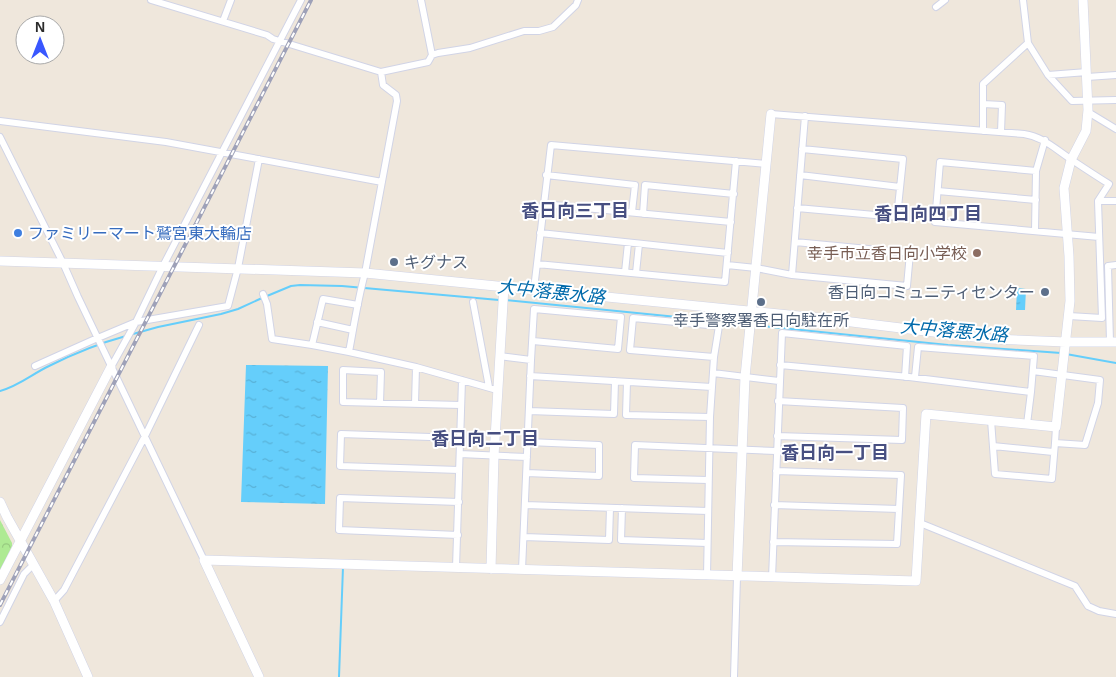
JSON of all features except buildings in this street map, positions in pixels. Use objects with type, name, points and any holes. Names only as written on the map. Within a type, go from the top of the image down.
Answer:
[{"type":"street","points":[[151,0],[381,72],[428,62],[432,56],[470,48],[524,32],[539,31],[553,27],[576,5],[578,0]]},
{"type":"street","points":[[223,21],[231,0]]},
{"type":"street","points":[[0,580],[111,366],[135,324],[163,266],[301,0]]},
{"type":"street","points":[[421,0],[432,56]]},
{"type":"street","points":[[936,7],[945,0]]},
{"type":"street","points":[[1023,0],[1028,43],[1048,75],[1072,102],[1116,100]]},
{"type":"street","points":[[991,420],[995,474],[1052,479],[1053,452],[1069,316],[1069,256],[1064,188],[1071,160],[1086,131],[1088,112],[1083,0]]},
{"type":"street","points":[[983,131],[983,84],[1028,43]]},
{"type":"street","points":[[349,352],[397,101],[396,94],[383,85],[381,72]]},
{"type":"street","points":[[1048,75],[1087,74],[1116,76]]},
{"type":"street","points":[[983,104],[1002,105],[1002,132]]},
{"type":"street","points":[[1088,112],[1116,130]]},
{"type":"street","points":[[734,677],[745,377],[771,114],[1035,135],[1045,140],[1071,160],[1109,184],[1098,201],[1102,318],[1069,316]]},
{"type":"street","points":[[792,275],[805,116]]},
{"type":"street","points":[[0,120],[223,152],[382,182]]},
{"type":"street","points":[[0,137],[63,263],[259,677]]},
{"type":"street","points":[[1035,231],[1036,171],[1045,140]]},
{"type":"street","points":[[534,290],[551,145],[767,164]]},
{"type":"street","points":[[797,208],[897,217],[903,159],[802,149]]},
{"type":"street","points":[[35,366],[100,342],[135,324],[228,306],[238,268],[259,159]]},
{"type":"street","points":[[537,264],[725,282],[736,161]]},
{"type":"street","points":[[1036,171],[940,162],[935,222],[1099,237]]},
{"type":"street","points":[[546,175],[635,185],[632,212]]},
{"type":"street","points":[[800,175],[900,187]]},
{"type":"street","points":[[643,214],[645,185],[734,194]]},
{"type":"street","points":[[938,191],[1036,200]]},
{"type":"street","points":[[1098,201],[1116,201]]},
{"type":"street","points":[[543,204],[731,222]]},
{"type":"street","points":[[540,233],[728,253]]},
{"type":"street","points":[[727,265],[792,275],[907,286],[910,253],[795,242]]},
{"type":"street","points":[[625,272],[628,243]]},
{"type":"street","points":[[636,273],[639,244]]},
{"type":"street","points":[[0,261],[238,268],[364,276],[504,295],[534,290],[750,320],[819,318],[991,338],[1065,350],[1113,342],[1108,266],[1116,265]]},
{"type":"street","points":[[263,294],[266,301],[272,339],[349,352],[416,367],[493,388]]},
{"type":"street","points":[[491,569],[494,456],[493,388],[499,356],[504,295]]},
{"type":"street","points":[[312,345],[323,299],[358,305]]},
{"type":"street","points":[[473,302],[493,388]]},
{"type":"street","points":[[522,570],[534,309],[621,317],[618,349],[533,341]]},
{"type":"street","points":[[707,576],[710,417],[714,357],[719,326],[633,318],[630,350],[714,357]]},
{"type":"street","points":[[317,322],[353,330]]},
{"type":"street","points":[[54,601],[64,590],[145,436],[199,325]]},
{"type":"street","points":[[772,578],[782,333],[907,346],[905,376]]},
{"type":"street","points":[[915,377],[918,347],[1034,356],[1027,424]]},
{"type":"street","points":[[499,356],[531,360]]},
{"type":"street","points":[[780,365],[915,377],[1031,392]]},
{"type":"street","points":[[415,404],[416,367]]},
{"type":"street","points":[[380,403],[381,372],[343,370],[343,402],[415,404],[461,405]]},
{"type":"street","points":[[1033,371],[1100,380],[1098,403],[1085,446],[1055,443]]},
{"type":"street","points":[[713,373],[779,381]]},
{"type":"street","points":[[530,376],[712,387]]},
{"type":"street","points":[[456,568],[462,380]]},
{"type":"street","points":[[529,411],[614,414],[615,381]]},
{"type":"street","points":[[627,382],[626,415],[710,417]]},
{"type":"street","points":[[777,436],[902,440],[903,408],[778,401]]},
{"type":"street","points":[[204,560],[916,581],[926,414],[1056,427]]},
{"type":"street","points":[[460,438],[341,434],[340,466],[460,470]]},
{"type":"street","points":[[527,473],[599,476],[599,445],[528,442]]},
{"type":"street","points":[[708,480],[634,478],[636,445],[776,451]]},
{"type":"street","points":[[993,446],[1053,452]]},
{"type":"street","points":[[460,454],[527,457]]},
{"type":"street","points":[[773,542],[897,544],[901,475],[776,471]]},
{"type":"street","points":[[458,535],[339,530],[340,498],[459,502]]},
{"type":"street","points":[[0,502],[54,601],[88,677]]},
{"type":"street","points":[[525,505],[708,511]]},
{"type":"street","points":[[774,505],[899,509]]},
{"type":"street","points":[[524,537],[609,540],[610,508]]},
{"type":"street","points":[[622,508],[621,540],[707,543]]},
{"type":"street","points":[[920,523],[1075,586],[1088,606],[1116,614]]},
{"type":"street","points":[[0,622],[24,574],[34,564]]},
{"type":"green space","points":[[0,520],[12,546],[0,572]]},
{"type":"water","points":[[1017,288],[1026,289],[1025,310],[1016,310]]},
{"type":"water","points":[[246,365],[328,366],[325,504],[241,502]]},
{"type":"waterway","name":"大中落悪水路","points":[[267,296],[291,286],[300,285],[342,286],[499,300]]},
{"type":"waterway","name":"大中落悪水路","points":[[133,334],[221,314],[238,309],[262,298]]},
{"type":"waterway","name":"大中落悪水路","points":[[506,300],[748,324]]},
{"type":"waterway","name":"大中落悪水路","points":[[753,325],[948,345],[1061,353]]},
{"type":"waterway","name":"大中落悪水路","points":[[0,391],[68,357],[126,336]]},
{"type":"waterway","name":"大中落悪水路","points":[[1066,354],[1116,363]]},
{"type":"waterway","points":[[339,677],[343,567]]},
{"type":"railway","points":[[0,605],[311,0]]},
{"type":"place","name":"ファミリーマート鷲宮東大輪店","points":[[18,233]]},
{"type":"place","name":"幸手市立香日向小学校","points":[[977,253]]},
{"type":"place","name":"キグナス","points":[[394,262]]},
{"type":"place","name":"香日向コミュニティセンター","points":[[1045,292]]},
{"type":"place","name":"幸手警察署香日向駐在所","points":[[761,302]]},
{"type":"district","name":"香日向三丁目","points":[[575,211]]},
{"type":"district","name":"香日向四丁目","points":[[928,214]]},
{"type":"district","name":"香日向二丁目","points":[[485,439]]},
{"type":"district","name":"香日向一丁目","points":[[835,453]]}]
